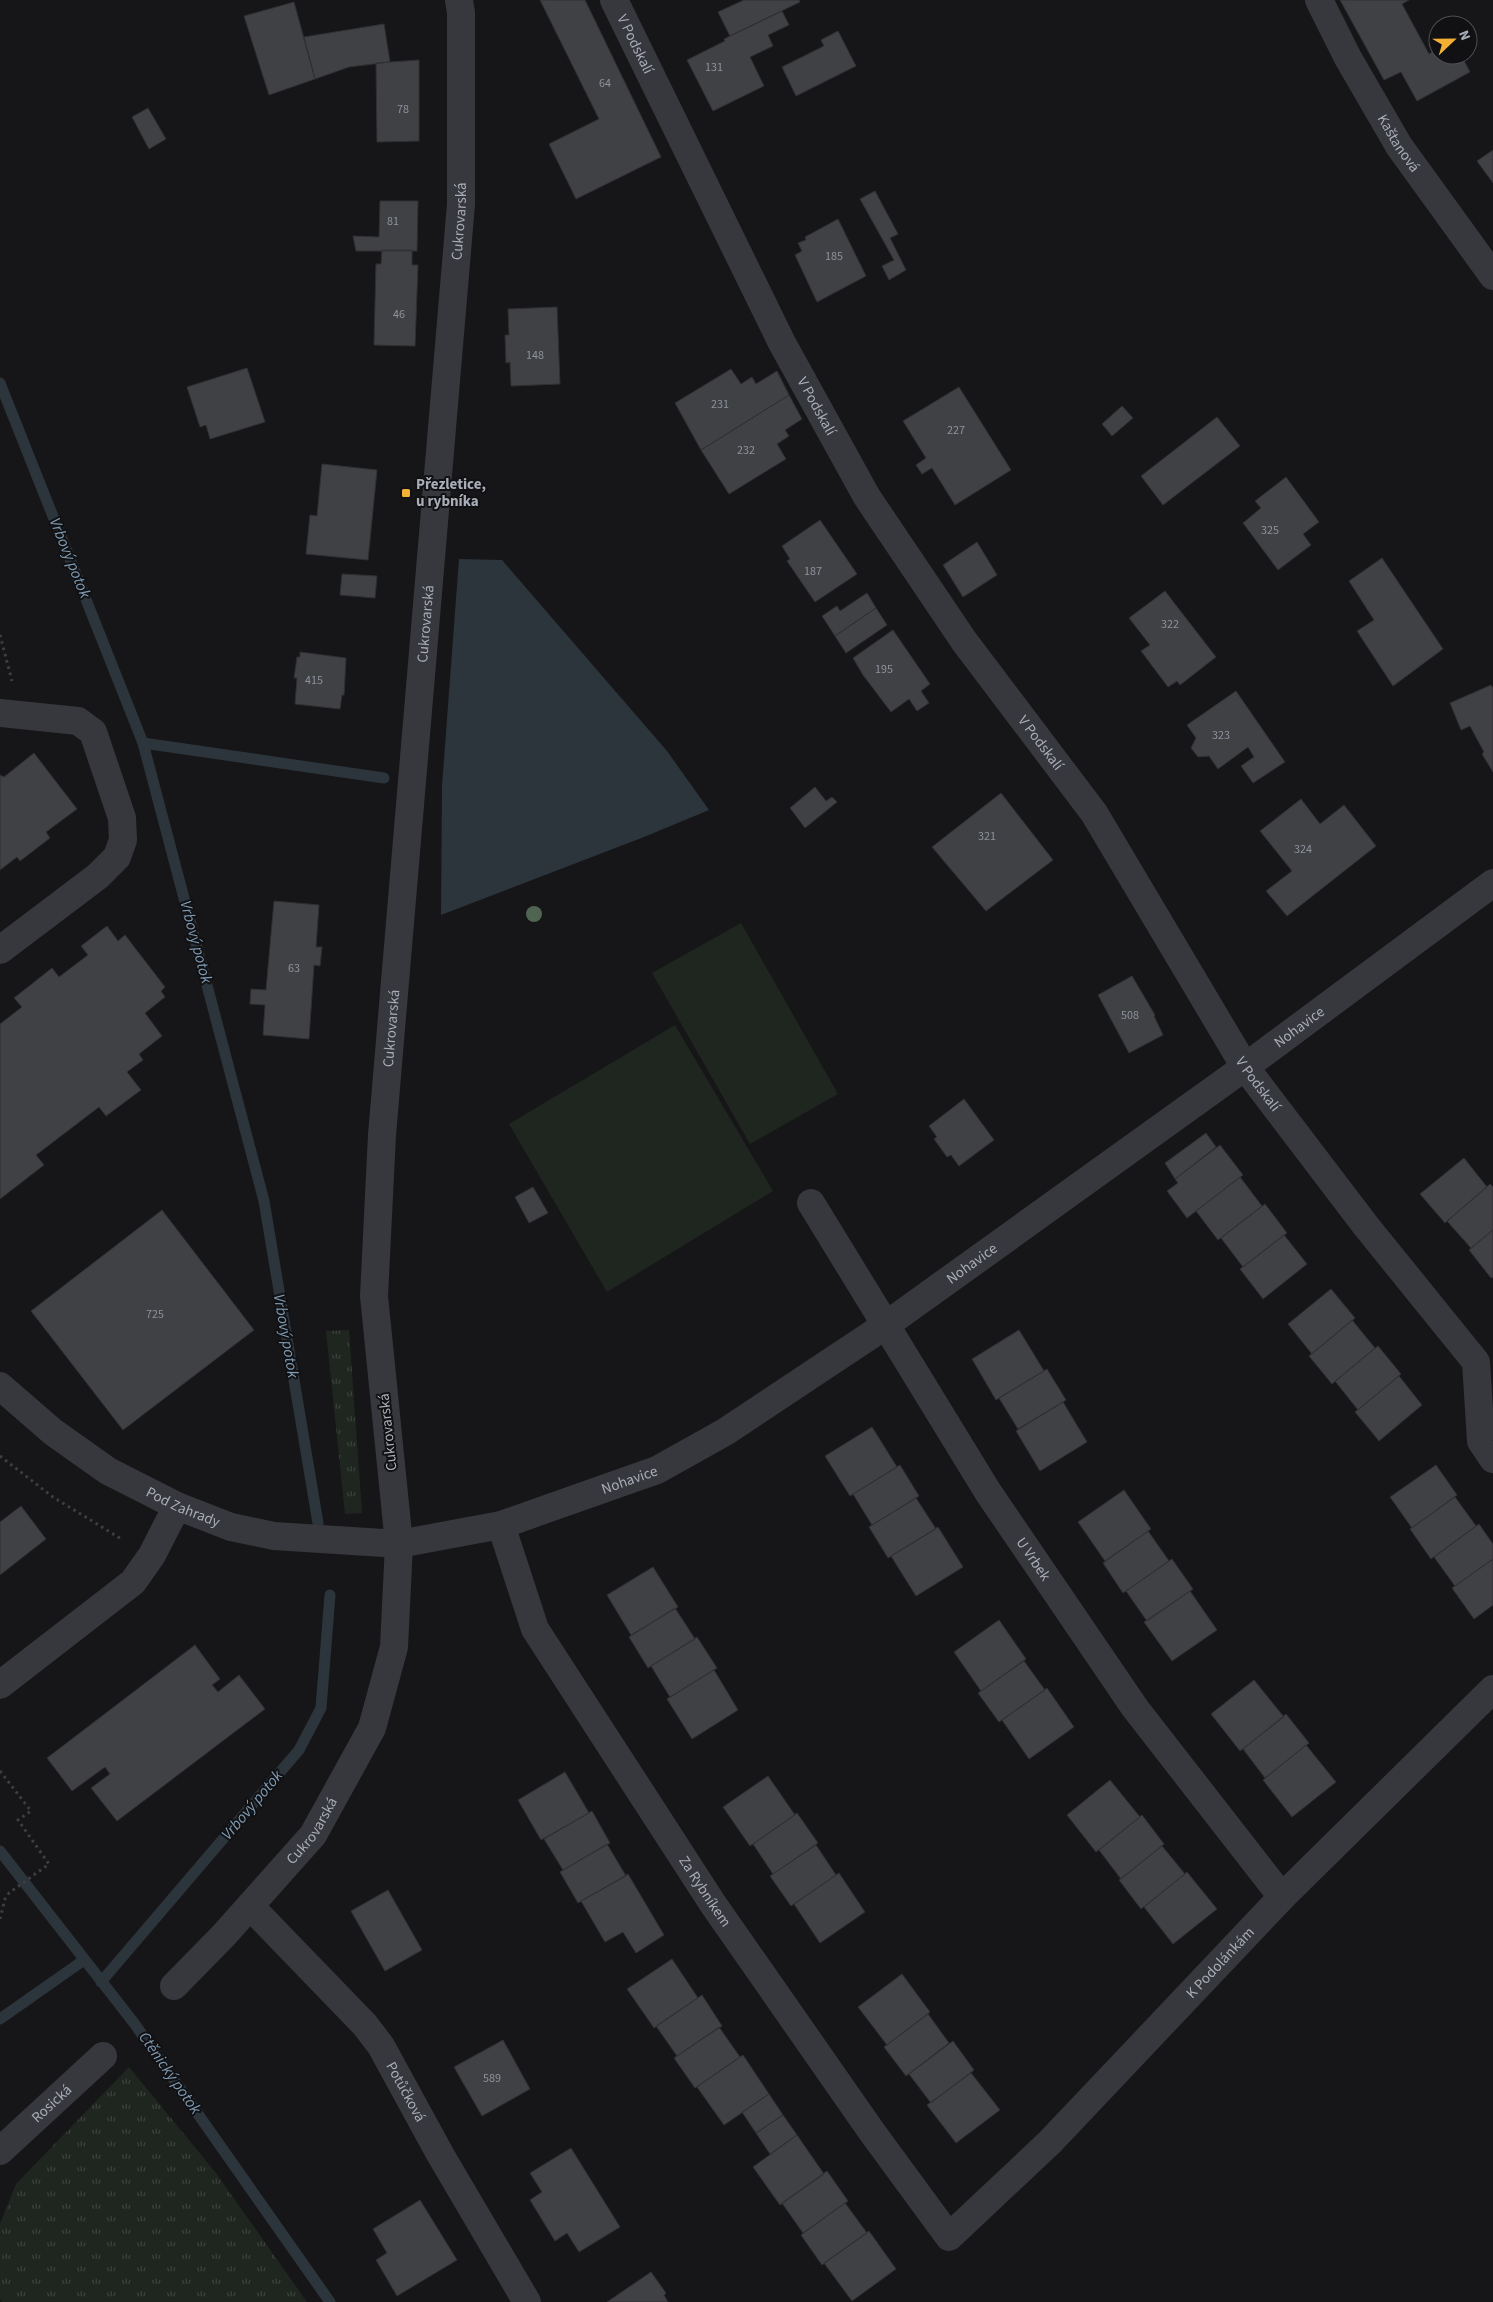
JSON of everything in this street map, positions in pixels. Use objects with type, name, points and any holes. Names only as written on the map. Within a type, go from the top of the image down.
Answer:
[{"type":"street","name":"Cukrovarská","points":[[174,1986],[250,1906],[312,1836],[372,1728],[394,1647],[399,1544],[374,1296],[382,1135],[462,204],[461,13],[459,0]]},
{"type":"street","name":"V Podskalí","points":[[614,0],[782,343],[867,497],[964,641],[1094,813],[1245,1067],[1366,1226],[1485,1368],[1481,1441],[1493,1459]]},
{"type":"street","name":"Kaštanová","points":[[1319,0],[1348,58],[1399,146],[1493,276]]},
{"type":"street","points":[[0,950],[98,876],[117,857],[123,840],[122,818],[93,732],[78,720],[21,716]]},
{"type":"street","name":"Nohavice","points":[[399,1544],[501,1525],[657,1470],[725,1432],[886,1325],[1245,1067],[1493,883]]},
{"type":"street","name":"U Vrbek","points":[[812,1203],[988,1492],[1135,1708],[1282,1897]]},
{"type":"street","name":"Pod Zahrady","points":[[0,1386],[53,1432],[108,1471],[177,1506],[231,1527],[274,1536],[399,1544]]},
{"type":"street","points":[[0,1685],[133,1582],[152,1555],[177,1506]]},
{"type":"street","name":"Za Rybníkem","points":[[501,1525],[535,1629],[713,1904],[872,2132],[949,2236]]},
{"type":"street","name":"K Podolánkám","points":[[949,2236],[1050,2142],[1282,1897],[1493,1689]]},
{"type":"street","name":"Potůčková","points":[[250,1906],[365,2024],[381,2046],[440,2154],[527,2302]]},
{"type":"street","name":"Rosická","points":[[0,2151],[103,2056]]},
{"type":"path","points":[[0,635],[21,716]]},
{"type":"path","points":[[0,1771],[31,1811],[18,1820],[49,1864],[20,1884],[5,1899],[0,1919]]},
{"type":"green space","points":[[741,923],[838,1094],[750,1144],[652,973]]},
{"type":"green space","points":[[675,1025],[773,1191],[607,1292],[509,1124]]},
{"type":"green space","points":[[349,1330],[362,1513],[345,1514],[326,1331]]},
{"type":"green space","points":[[129,2067],[216,2173],[307,2302],[2,2302],[0,2298],[0,2224],[16,2184]]},
{"type":"shaded area","points":[[459,559],[502,560],[667,751],[709,810],[441,915],[442,786]]},
{"type":"building","points":[[540,0],[585,0],[661,157],[576,199],[549,144],[599,119]]},
{"type":"building","points":[[744,0],[799,0],[800,2],[730,36],[718,12]]},
{"type":"building","points":[[1340,0],[1409,0],[1402,4],[1428,52],[1428,65],[1466,65],[1470,72],[1417,101],[1401,72],[1384,80]]},
{"type":"building","points":[[294,2],[315,79],[269,95],[244,16]]},
{"type":"building","points":[[782,11],[789,25],[768,35],[773,46],[750,57],[764,86],[713,111],[687,60],[725,41],[724,39]]},
{"type":"building","points":[[384,24],[390,62],[349,67],[315,79],[304,37]]},
{"type":"building","points":[[838,31],[856,66],[796,96],[782,67],[824,46],[821,40]]},
{"type":"building","points":[[419,60],[419,141],[377,142],[376,63]]},
{"type":"building","points":[[148,108],[166,139],[149,149],[132,117]]},
{"type":"building","points":[[1493,150],[1493,183],[1477,161]]},
{"type":"building","points":[[875,191],[898,234],[890,238],[906,270],[889,280],[882,266],[894,260],[860,199]]},
{"type":"building","points":[[380,201],[418,201],[417,251],[356,251],[353,236],[379,237]]},
{"type":"building","points":[[838,219],[866,276],[817,302],[795,255],[802,251],[798,243],[806,240],[805,237]]},
{"type":"building","points":[[382,250],[412,250],[412,265],[418,265],[415,346],[374,345],[376,264],[381,264]]},
{"type":"building","points":[[557,307],[560,384],[511,386],[510,362],[506,363],[505,335],[509,335],[508,309]]},
{"type":"building","points":[[247,368],[265,422],[210,439],[206,425],[200,427],[187,387]]},
{"type":"building","points":[[731,369],[741,384],[752,377],[756,384],[777,371],[789,395],[701,450],[675,403]]},
{"type":"building","points":[[959,387],[1011,470],[955,505],[932,468],[922,474],[916,465],[926,458],[903,421]]},
{"type":"building","points":[[789,395],[802,419],[785,430],[789,436],[777,444],[786,459],[729,494],[701,450]]},
{"type":"building","points":[[1122,406],[1133,418],[1112,436],[1102,424]]},
{"type":"building","points":[[1217,417],[1240,446],[1163,505],[1141,476]]},
{"type":"building","points":[[322,464],[377,470],[368,560],[306,554],[310,515],[317,516]]},
{"type":"building","points":[[1286,477],[1319,522],[1303,534],[1311,545],[1278,570],[1243,523],[1261,508],[1255,501]]},
{"type":"building","points":[[820,520],[857,574],[815,602],[787,561],[790,559],[782,546]]},
{"type":"building","points":[[977,542],[997,575],[963,597],[943,565]]},
{"type":"building","points":[[1382,558],[1443,649],[1393,686],[1357,631],[1374,620],[1349,581]]},
{"type":"building","points":[[342,574],[377,576],[375,598],[340,595]]},
{"type":"building","points":[[1165,591],[1216,657],[1180,685],[1177,681],[1168,687],[1141,651],[1150,645],[1129,618]]},
{"type":"building","points":[[867,593],[876,608],[835,636],[822,616],[837,606],[840,611]]},
{"type":"building","points":[[876,608],[887,625],[846,653],[835,636]]},
{"type":"building","points":[[893,630],[930,684],[921,691],[929,703],[917,711],[909,699],[891,712],[863,675],[853,658]]},
{"type":"building","points":[[300,652],[346,658],[344,695],[342,695],[340,709],[295,704],[297,678],[294,678],[297,657],[300,657]]},
{"type":"building","points":[[1491,685],[1493,688],[1493,772],[1482,754],[1484,752],[1470,726],[1461,730],[1450,703]]},
{"type":"building","points":[[1236,691],[1285,762],[1253,783],[1241,766],[1254,757],[1248,747],[1218,769],[1209,756],[1198,757],[1191,748],[1196,738],[1187,725]]},
{"type":"building","points":[[34,753],[77,809],[46,832],[50,838],[20,861],[17,857],[0,870],[0,775],[4,777]]},
{"type":"building","points":[[815,787],[826,801],[832,797],[837,802],[805,828],[790,808]]},
{"type":"building","points":[[1001,793],[1053,860],[986,911],[932,847]]},
{"type":"building","points":[[1301,799],[1320,824],[1344,805],[1376,846],[1287,916],[1266,891],[1292,871],[1260,831]]},
{"type":"building","points":[[274,901],[319,905],[316,947],[322,947],[320,966],[314,965],[309,1039],[263,1035],[265,1005],[250,1004],[251,989],[266,990]]},
{"type":"building","points":[[107,926],[118,941],[125,935],[165,987],[161,991],[165,997],[145,1013],[162,1036],[139,1054],[143,1060],[127,1072],[141,1090],[106,1116],[99,1107],[36,1155],[44,1165],[0,1199],[0,1024],[22,1007],[14,998],[52,968],[59,977],[88,955],[81,946]]},
{"type":"building","points":[[1132,976],[1155,1015],[1163,1035],[1129,1053],[1098,995]]},
{"type":"building","points":[[964,1099],[994,1140],[959,1166],[951,1155],[947,1157],[934,1139],[937,1137],[929,1126]]},
{"type":"building","points":[[1206,1133],[1216,1147],[1175,1179],[1165,1163]]},
{"type":"building","points":[[1220,1145],[1243,1175],[1187,1218],[1167,1191],[1178,1183],[1175,1179]]},
{"type":"building","points":[[1464,1158],[1487,1187],[1445,1223],[1420,1194]]},
{"type":"building","points":[[1240,1177],[1262,1206],[1218,1240],[1196,1211]]},
{"type":"building","points":[[1490,1184],[1493,1187],[1493,1230],[1471,1248],[1447,1221]]},
{"type":"building","points":[[533,1187],[548,1213],[529,1223],[515,1197]]},
{"type":"building","points":[[1265,1204],[1287,1233],[1243,1267],[1221,1238]]},
{"type":"building","points":[[162,1210],[254,1330],[123,1430],[31,1311]]},
{"type":"building","points":[[1493,1230],[1493,1277],[1491,1278],[1469,1250]]},
{"type":"building","points":[[1284,1235],[1307,1264],[1263,1299],[1240,1269]]},
{"type":"building","points":[[1331,1289],[1355,1318],[1312,1354],[1288,1324]]},
{"type":"building","points":[[1352,1320],[1375,1348],[1332,1384],[1309,1356]]},
{"type":"building","points":[[1019,1330],[1044,1371],[996,1400],[972,1359]]},
{"type":"building","points":[[1378,1346],[1401,1374],[1358,1410],[1335,1381]]},
{"type":"building","points":[[1047,1369],[1066,1400],[1018,1429],[999,1398]]},
{"type":"building","points":[[1399,1376],[1422,1405],[1379,1441],[1355,1412]]},
{"type":"building","points":[[1063,1402],[1087,1442],[1040,1471],[1016,1431]]},
{"type":"building","points":[[872,1427],[897,1467],[850,1496],[825,1456]]},
{"type":"building","points":[[900,1465],[919,1496],[872,1525],[853,1494]]},
{"type":"building","points":[[1436,1465],[1457,1495],[1412,1528],[1390,1497]]},
{"type":"building","points":[[1124,1490],[1151,1529],[1105,1561],[1078,1522]]},
{"type":"building","points":[[1455,1497],[1476,1526],[1431,1559],[1410,1529]]},
{"type":"building","points":[[916,1498],[936,1529],[888,1558],[869,1527]]},
{"type":"building","points":[[21,1506],[46,1539],[0,1575],[0,1522]]},
{"type":"building","points":[[1479,1524],[1493,1544],[1493,1559],[1455,1586],[1434,1557]]},
{"type":"building","points":[[938,1527],[963,1567],[916,1596],[891,1556]]},
{"type":"building","points":[[1148,1531],[1169,1561],[1123,1593],[1103,1563]]},
{"type":"building","points":[[1172,1559],[1193,1589],[1147,1621],[1126,1591]]},
{"type":"building","points":[[1493,1559],[1493,1605],[1474,1619],[1452,1588]]},
{"type":"building","points":[[653,1567],[678,1607],[631,1635],[607,1595]]},
{"type":"building","points":[[1190,1591],[1217,1630],[1172,1661],[1144,1622]]},
{"type":"building","points":[[675,1608],[695,1639],[648,1668],[629,1637]]},
{"type":"building","points":[[999,1620],[1026,1659],[981,1691],[954,1652]]},
{"type":"building","points":[[697,1637],[717,1668],[670,1697],[651,1666]]},
{"type":"building","points":[[195,1645],[220,1679],[212,1685],[218,1692],[239,1675],[265,1709],[117,1821],[91,1788],[110,1774],[105,1767],[72,1791],[47,1758]]},
{"type":"building","points":[[1024,1661],[1045,1690],[999,1722],[978,1693]]},
{"type":"building","points":[[714,1670],[738,1710],[692,1739],[667,1699]]},
{"type":"building","points":[[1254,1680],[1284,1717],[1240,1751],[1211,1714]]},
{"type":"building","points":[[1047,1688],[1074,1727],[1029,1759],[1002,1720]]},
{"type":"building","points":[[1286,1714],[1309,1743],[1265,1778],[1243,1749]]},
{"type":"building","points":[[1306,1745],[1336,1782],[1292,1817],[1263,1780]]},
{"type":"building","points":[[565,1772],[589,1813],[541,1840],[518,1800]]},
{"type":"building","points":[[768,1776],[795,1815],[750,1846],[723,1807]]},
{"type":"building","points":[[1110,1780],[1140,1817],[1096,1852],[1067,1815]]},
{"type":"building","points":[[592,1811],[610,1843],[563,1870],[544,1839]]},
{"type":"building","points":[[797,1813],[818,1843],[773,1874],[753,1844]]},
{"type":"building","points":[[1142,1815],[1164,1844],[1121,1879],[1099,1850]]},
{"type":"building","points":[[607,1844],[626,1876],[578,1903],[560,1872]]},
{"type":"building","points":[[816,1845],[836,1875],[791,1906],[770,1876]]},
{"type":"building","points":[[1162,1846],[1185,1874],[1141,1909],[1119,1880]]},
{"type":"building","points":[[1187,1872],[1217,1909],[1173,1944],[1144,1907]]},
{"type":"building","points":[[839,1873],[865,1912],[820,1943],[794,1904]]},
{"type":"building","points":[[628,1874],[664,1935],[636,1953],[623,1932],[605,1942],[581,1901]]},
{"type":"building","points":[[388,1890],[422,1950],[385,1971],[351,1911]]},
{"type":"building","points":[[672,1959],[698,1998],[654,2028],[627,1989]]},
{"type":"building","points":[[902,1974],[930,2012],[887,2045],[858,2007]]},
{"type":"building","points":[[702,1995],[722,2026],[677,2056],[656,2026]]},
{"type":"building","points":[[928,2014],[949,2043],[906,2076],[884,2047]]},
{"type":"building","points":[[719,2027],[740,2057],[695,2088],[674,2058]]},
{"type":"building","points":[[503,2040],[530,2089],[482,2116],[454,2067]]},
{"type":"building","points":[[953,2041],[974,2070],[931,2103],[909,2074]]},
{"type":"building","points":[[743,2055],[769,2094],[724,2125],[697,2087]]},
{"type":"building","points":[[971,2073],[1000,2110],[956,2143],[927,2105]]},
{"type":"building","points":[[769,2094],[783,2115],[756,2133],[742,2112]]},
{"type":"building","points":[[783,2115],[797,2135],[770,2154],[756,2133]]},
{"type":"building","points":[[797,2135],[824,2174],[780,2205],[753,2167]]},
{"type":"building","points":[[571,2148],[620,2227],[579,2252],[567,2233],[555,2241],[530,2200],[542,2192],[530,2173]]},
{"type":"building","points":[[827,2171],[848,2201],[803,2233],[782,2203]]},
{"type":"building","points":[[420,2200],[457,2260],[397,2296],[376,2260],[387,2253],[373,2229]]},
{"type":"building","points":[[845,2203],[867,2233],[822,2265],[801,2235]]},
{"type":"building","points":[[869,2231],[896,2269],[852,2301],[824,2263]]},
{"type":"building","points":[[651,2272],[666,2293],[664,2295],[668,2302],[607,2302]]},
{"type":"waterway","name":"Vrbový potok","points":[[0,383],[143,743],[264,1201],[318,1523]]},
{"type":"waterway","points":[[143,743],[384,778]]},
{"type":"waterway","name":"Vrbový potok","points":[[101,1982],[299,1750],[321,1708],[330,1595]]},
{"type":"waterway","name":"Ctěnický potok","points":[[0,1851],[134,2023],[330,2302]]},
{"type":"waterway","points":[[0,2019],[84,1960]]},
{"type":"place","name":"Přezletice, u rybníka","points":[[406,493]]}]
